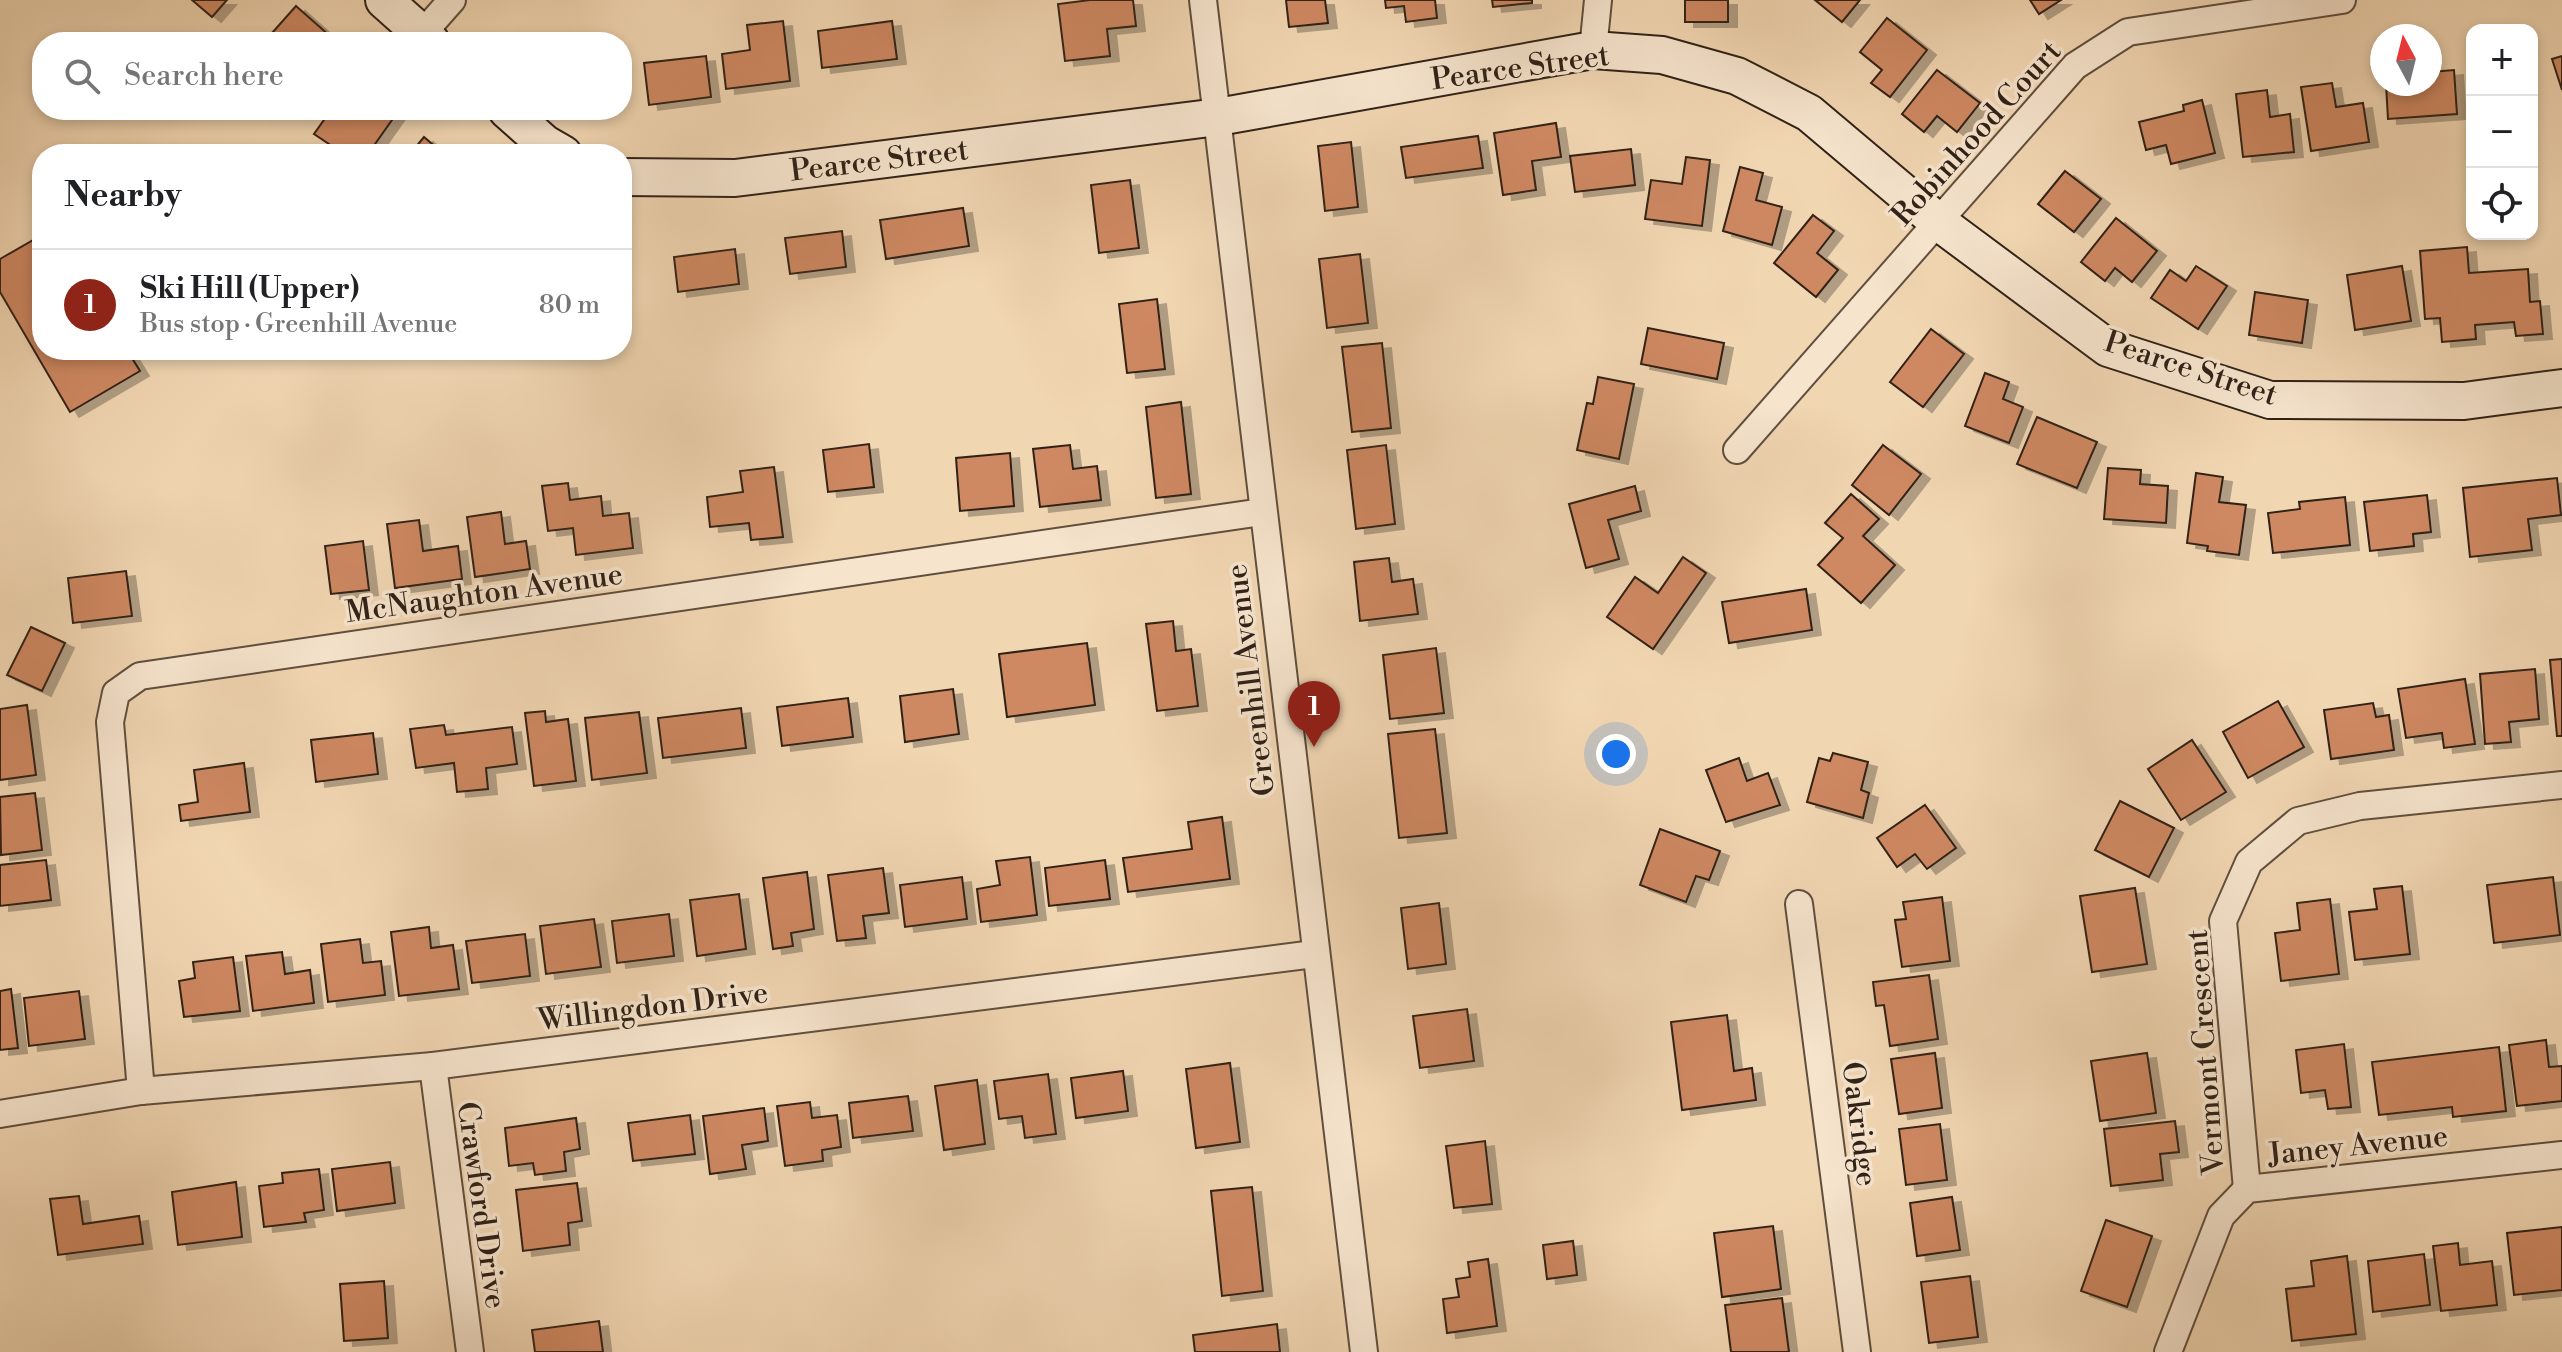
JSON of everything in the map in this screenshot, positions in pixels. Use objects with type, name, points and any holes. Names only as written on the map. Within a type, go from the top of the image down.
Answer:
[{"type":"street","points":[[384,0],[420,32]]},
{"type":"street","points":[[431,32],[452,0]]},
{"type":"street","name":"Greenhill Avenue","points":[[1203,0],[1314,954],[1364,1352]]},
{"type":"street","points":[[1593,50],[1598,0]]},
{"type":"street","name":"Robinhood Court","points":[[1737,450],[2075,66],[2128,32],[2342,0]]},
{"type":"street","name":"Pearce Street","points":[[632,177],[735,178],[1218,117],[1593,50],[1662,55],[1737,76],[1809,113],[1937,221],[2108,348],[2270,400],[2464,401],[2562,388]]},
{"type":"street","points":[[518,120],[546,144]]},
{"type":"street","name":"McNaughton Avenue","points":[[141,1091],[110,722],[116,693],[140,676],[1262,512]]},
{"type":"street","name":"Vermont Crescent","points":[[2247,1189],[2223,921],[2249,862],[2298,821],[2360,806],[2562,785]]},
{"type":"street","name":"Oakridge","points":[[1799,904],[1857,1352]]},
{"type":"street","name":"Willingdon Drive","points":[[0,1114],[141,1091],[433,1066],[1314,954]]},
{"type":"street","name":"Crawford Drive","points":[[433,1066],[470,1352]]},
{"type":"street","name":"Janey Avenue","points":[[2168,1352],[2221,1216],[2247,1189],[2562,1155]]},
{"type":"building","points":[[192,0],[227,0],[212,17]]},
{"type":"building","points":[[1133,0],[1136,26],[1107,29],[1110,56],[1065,61],[1058,4]]},
{"type":"building","points":[[1286,0],[1325,0],[1328,23],[1289,27]]},
{"type":"building","points":[[1385,0],[1435,0],[1437,18],[1406,22],[1404,6],[1386,8]]},
{"type":"building","points":[[1492,0],[1532,0],[1532,3],[1493,7]]},
{"type":"building","points":[[1685,0],[1728,0],[1728,22],[1685,22]]},
{"type":"building","points":[[1815,0],[1860,0],[1842,22]]},
{"type":"building","points":[[2030,0],[2061,0],[2039,14]]},
{"type":"building","points":[[296,6],[325,32],[273,32]]},
{"type":"building","points":[[1887,18],[1927,50],[1890,97],[1871,83],[1882,70],[1860,52]]},
{"type":"building","points":[[783,21],[790,81],[726,89],[722,54],[750,50],[747,25]]},
{"type":"building","points":[[892,21],[897,59],[822,68],[818,31]]},
{"type":"building","points":[[706,56],[711,97],[649,105],[644,63]]},
{"type":"building","points":[[2562,56],[2562,90],[2552,59]]},
{"type":"building","points":[[1937,70],[1980,103],[1957,132],[1937,116],[1924,132],[1902,114]]},
{"type":"building","points":[[2454,70],[2457,114],[2388,119],[2387,96],[2442,96],[2442,71]]},
{"type":"building","points":[[2332,83],[2336,107],[2363,103],[2369,142],[2311,151],[2301,87]]},
{"type":"building","points":[[2267,90],[2270,117],[2290,114],[2294,152],[2243,157],[2236,94]]},
{"type":"building","points":[[2202,100],[2215,153],[2171,164],[2166,145],[2146,150],[2139,122],[2184,111],[2183,105]]},
{"type":"building","points":[[324,120],[392,120],[375,144],[329,144],[314,134]]},
{"type":"building","points":[[1556,123],[1561,157],[1532,161],[1536,190],[1503,195],[1494,133]]},
{"type":"building","points":[[1478,136],[1483,168],[1406,178],[1401,147]]},
{"type":"building","points":[[424,137],[432,144],[418,144]]},
{"type":"building","points":[[1351,142],[1358,207],[1325,211],[1318,146]]},
{"type":"building","points":[[1631,149],[1635,185],[1575,192],[1570,156]]},
{"type":"building","points":[[1686,157],[1710,160],[1702,226],[1645,219],[1651,180],[1682,184]]},
{"type":"building","points":[[1740,167],[1763,173],[1756,200],[1782,207],[1772,245],[1723,231]]},
{"type":"building","points":[[2065,171],[2101,199],[2074,232],[2038,204]]},
{"type":"building","points":[[1130,180],[1139,248],[1099,253],[1091,185]]},
{"type":"building","points":[[963,208],[969,246],[886,259],[880,220]]},
{"type":"building","points":[[1813,215],[1834,231],[1817,253],[1838,270],[1816,297],[1774,263]]},
{"type":"building","points":[[2116,218],[2157,251],[2132,282],[2115,268],[2105,281],[2081,262]]},
{"type":"building","points":[[842,231],[846,267],[790,274],[785,238]]},
{"type":"building","points":[[32,241],[32,347],[0,292],[0,259]]},
{"type":"building","points":[[2467,247],[2469,273],[2528,269],[2530,302],[2540,301],[2543,334],[2516,336],[2514,322],[2475,325],[2476,339],[2442,342],[2440,318],[2425,319],[2420,251]]},
{"type":"building","points":[[735,249],[739,284],[678,292],[674,257]]},
{"type":"building","points":[[1360,254],[1368,323],[1327,328],[1319,259]]},
{"type":"building","points":[[2196,266],[2227,286],[2198,329],[2151,298],[2170,270],[2186,281]]},
{"type":"building","points":[[2402,266],[2411,321],[2355,330],[2347,275]]},
{"type":"building","points":[[2255,292],[2308,300],[2302,343],[2249,335]]},
{"type":"building","points":[[1157,299],[1165,369],[1127,373],[1119,304]]},
{"type":"building","points":[[1648,328],[1724,343],[1717,379],[1641,364]]},
{"type":"building","points":[[1931,329],[1964,354],[1923,407],[1890,382]]},
{"type":"building","points":[[1382,343],[1391,428],[1352,432],[1342,347]]},
{"type":"building","points":[[40,360],[133,360],[140,371],[70,412]]},
{"type":"building","points":[[1985,373],[2009,382],[2003,399],[2023,407],[2009,443],[1965,426]]},
{"type":"building","points":[[1598,377],[1634,384],[1619,459],[1577,450],[1587,403],[1593,404]]},
{"type":"building","points":[[1181,402],[1191,494],[1156,498],[1146,407]]},
{"type":"building","points":[[2037,417],[2097,442],[2077,488],[2017,464]]},
{"type":"building","points":[[869,444],[874,487],[828,492],[823,450]]},
{"type":"building","points":[[1070,445],[1073,469],[1097,466],[1101,500],[1040,507],[1033,449]]},
{"type":"building","points":[[1386,445],[1395,524],[1356,529],[1347,450]]},
{"type":"building","points":[[1883,445],[1921,474],[1889,515],[1852,485]]},
{"type":"building","points":[[1010,453],[1014,506],[960,511],[956,458]]},
{"type":"building","points":[[774,467],[783,537],[751,540],[749,523],[710,527],[707,497],[743,492],[740,471]]},
{"type":"building","points":[[2108,468],[2141,470],[2140,484],[2168,486],[2166,523],[2104,519]]},
{"type":"building","points":[[2196,473],[2223,477],[2219,502],[2246,505],[2239,555],[2207,551],[2208,546],[2187,543]]},
{"type":"building","points":[[2557,478],[2561,515],[2528,519],[2532,550],[2470,557],[2463,488]]},
{"type":"building","points":[[568,483],[570,500],[601,496],[603,516],[629,513],[633,548],[576,555],[573,528],[548,531],[542,486]]},
{"type":"building","points":[[1635,486],[1641,511],[1608,520],[1619,559],[1586,568],[1569,504]]},
{"type":"building","points":[[1851,494],[1879,519],[1863,536],[1895,565],[1861,603],[1818,565],[1843,538],[1825,523]]},
{"type":"building","points":[[2427,495],[2431,532],[2413,534],[2414,546],[2370,551],[2364,502]]},
{"type":"building","points":[[2345,497],[2350,545],[2273,553],[2268,513],[2300,509],[2299,502]]},
{"type":"building","points":[[501,512],[505,544],[526,541],[530,569],[475,577],[467,517]]},
{"type":"building","points":[[419,520],[423,551],[458,546],[462,579],[395,588],[387,524]]},
{"type":"building","points":[[363,541],[369,590],[331,594],[325,546]]},
{"type":"building","points":[[1683,557],[1706,573],[1653,649],[1607,617],[1635,577],[1658,593]]},
{"type":"building","points":[[1389,558],[1392,582],[1413,579],[1418,614],[1360,621],[1354,562]]},
{"type":"building","points":[[126,571],[132,616],[73,623],[68,578]]},
{"type":"building","points":[[1806,589],[1812,630],[1729,643],[1722,602]]},
{"type":"building","points":[[1173,621],[1176,651],[1191,649],[1198,706],[1157,711],[1146,624]]},
{"type":"building","points":[[31,627],[65,643],[42,691],[7,675]]},
{"type":"building","points":[[1087,643],[1095,705],[1007,717],[999,654]]},
{"type":"building","points":[[1436,648],[1444,713],[1390,719],[1383,655]]},
{"type":"building","points":[[2562,659],[2562,736],[2557,736],[2550,660]]},
{"type":"building","points":[[2535,669],[2539,719],[2509,722],[2511,742],[2485,744],[2480,674]]},
{"type":"building","points":[[2465,679],[2475,744],[2444,748],[2442,733],[2406,738],[2398,689]]},
{"type":"building","points":[[953,689],[959,734],[905,742],[900,696]]},
{"type":"building","points":[[848,698],[853,737],[782,746],[777,707]]},
{"type":"building","points":[[2278,701],[2304,747],[2248,778],[2223,732]]},
{"type":"building","points":[[2373,703],[2376,717],[2389,715],[2394,750],[2331,759],[2324,710]]},
{"type":"building","points":[[27,705],[36,775],[0,780],[0,709]]},
{"type":"building","points":[[741,708],[746,748],[663,758],[658,718]]},
{"type":"building","points":[[545,711],[546,722],[568,719],[576,781],[534,786],[525,713]]},
{"type":"building","points":[[639,712],[647,773],[592,780],[585,718]]},
{"type":"building","points":[[444,725],[446,735],[512,727],[517,764],[486,768],[488,789],[457,792],[454,763],[416,768],[410,729]]},
{"type":"building","points":[[1435,729],[1447,833],[1399,838],[1388,734]]},
{"type":"building","points":[[373,733],[378,774],[316,782],[311,740]]},
{"type":"building","points":[[2192,740],[2226,792],[2181,820],[2148,769]]},
{"type":"building","points":[[1833,753],[1868,762],[1861,790],[1869,793],[1863,818],[1807,802],[1819,758],[1830,761]]},
{"type":"building","points":[[1739,758],[1747,781],[1768,773],[1780,805],[1726,822],[1706,770]]},
{"type":"building","points":[[244,763],[250,812],[181,821],[179,805],[198,802],[194,770]]},
{"type":"building","points":[[35,793],[42,850],[1,855],[0,797]]},
{"type":"building","points":[[2120,801],[2174,828],[2149,877],[2095,850]]},
{"type":"building","points":[[1925,805],[1956,848],[1927,869],[1915,854],[1897,867],[1877,838]]},
{"type":"building","points":[[1222,817],[1230,879],[1128,892],[1123,858],[1192,849],[1188,822]]},
{"type":"building","points":[[1660,829],[1720,851],[1709,880],[1696,876],[1686,902],[1640,885]]},
{"type":"building","points":[[1030,857],[1037,915],[981,922],[977,889],[1000,885],[996,861]]},
{"type":"building","points":[[46,860],[51,900],[0,906],[0,865]]},
{"type":"building","points":[[1105,860],[1110,899],[1049,906],[1045,868]]},
{"type":"building","points":[[883,868],[889,913],[863,916],[866,938],[837,941],[828,875]]},
{"type":"building","points":[[807,872],[814,929],[791,933],[793,946],[773,949],[763,878]]},
{"type":"building","points":[[962,877],[967,919],[905,927],[900,885]]},
{"type":"building","points":[[2553,877],[2560,935],[2494,943],[2487,885]]},
{"type":"building","points":[[2402,886],[2410,954],[2355,960],[2349,912],[2377,909],[2374,889]]},
{"type":"building","points":[[2135,888],[2147,964],[2092,972],[2080,896]]},
{"type":"building","points":[[739,894],[746,949],[697,956],[690,900]]},
{"type":"building","points":[[1942,897],[1950,961],[1902,967],[1895,920],[1906,919],[1903,902]]},
{"type":"building","points":[[2330,899],[2339,974],[2281,981],[2275,933],[2300,930],[2297,903]]},
{"type":"building","points":[[1439,903],[1446,964],[1408,969],[1401,908]]},
{"type":"building","points":[[669,914],[674,956],[617,963],[612,921]]},
{"type":"building","points":[[594,919],[601,967],[546,974],[540,926]]},
{"type":"building","points":[[429,927],[431,948],[453,945],[459,989],[399,996],[391,932]]},
{"type":"building","points":[[525,934],[530,976],[472,983],[466,941]]},
{"type":"building","points":[[360,939],[363,963],[381,961],[385,995],[328,1002],[321,944]]},
{"type":"building","points":[[282,952],[285,974],[310,970],[314,1003],[253,1011],[246,956]]},
{"type":"building","points":[[233,957],[240,1011],[184,1017],[179,981],[195,978],[193,962]]},
{"type":"building","points":[[1929,975],[1938,1039],[1890,1046],[1884,1005],[1876,1006],[1873,982]]},
{"type":"building","points":[[11,989],[18,1048],[0,1050],[0,991]]},
{"type":"building","points":[[79,991],[85,1039],[29,1046],[24,998]]},
{"type":"building","points":[[1467,1009],[1474,1061],[1420,1068],[1413,1016]]},
{"type":"building","points":[[1727,1015],[1734,1071],[1752,1068],[1756,1100],[1682,1110],[1671,1022]]},
{"type":"building","points":[[2546,1040],[2549,1067],[2562,1066],[2562,1101],[2517,1106],[2509,1045]]},
{"type":"building","points":[[2344,1044],[2351,1107],[2328,1109],[2325,1090],[2301,1093],[2296,1050]]},
{"type":"building","points":[[2499,1047],[2506,1111],[2453,1117],[2452,1107],[2379,1115],[2372,1062]]},
{"type":"building","points":[[1935,1053],[1942,1108],[1899,1114],[1891,1059]]},
{"type":"building","points":[[2147,1053],[2156,1113],[2100,1121],[2091,1061]]},
{"type":"building","points":[[1230,1063],[1240,1142],[1196,1148],[1186,1069]]},
{"type":"building","points":[[1123,1071],[1128,1111],[1076,1118],[1071,1078]]},
{"type":"building","points":[[1048,1074],[1056,1134],[1025,1138],[1022,1116],[999,1119],[994,1081]]},
{"type":"building","points":[[977,1080],[985,1144],[944,1150],[935,1086]]},
{"type":"building","points":[[908,1096],[913,1131],[853,1138],[849,1103]]},
{"type":"building","points":[[810,1102],[812,1118],[837,1115],[841,1147],[822,1150],[823,1161],[785,1166],[777,1106]]},
{"type":"building","points":[[764,1108],[768,1141],[742,1145],[746,1169],[710,1174],[703,1116]]},
{"type":"building","points":[[690,1115],[695,1154],[633,1161],[628,1123]]},
{"type":"building","points":[[576,1118],[580,1149],[564,1152],[566,1171],[535,1175],[533,1163],[509,1166],[505,1128]]},
{"type":"building","points":[[2175,1121],[2179,1152],[2160,1154],[2163,1180],[2111,1186],[2104,1129]]},
{"type":"building","points":[[1940,1124],[1947,1180],[1906,1185],[1899,1129]]},
{"type":"building","points":[[1485,1141],[1492,1204],[1454,1208],[1446,1146]]},
{"type":"building","points":[[390,1162],[395,1203],[337,1211],[332,1169]]},
{"type":"building","points":[[319,1169],[324,1210],[304,1213],[306,1222],[264,1227],[259,1186],[283,1183],[282,1173]]},
{"type":"building","points":[[236,1182],[242,1237],[178,1245],[172,1192]]},
{"type":"building","points":[[577,1183],[582,1221],[568,1223],[570,1245],[523,1251],[516,1190]]},
{"type":"building","points":[[1252,1187],[1263,1291],[1222,1296],[1211,1191]]},
{"type":"building","points":[[79,1196],[83,1224],[139,1216],[143,1244],[58,1255],[50,1199]]},
{"type":"building","points":[[1952,1197],[1960,1250],[1917,1256],[1910,1203]]},
{"type":"building","points":[[2106,1220],[2152,1236],[2127,1307],[2081,1291]]},
{"type":"building","points":[[1773,1226],[1781,1289],[1722,1297],[1714,1233]]},
{"type":"building","points":[[2562,1227],[2562,1290],[2514,1295],[2507,1233]]},
{"type":"building","points":[[1573,1241],[1577,1275],[1547,1279],[1543,1245]]},
{"type":"building","points":[[2458,1243],[2460,1265],[2492,1261],[2497,1305],[2441,1311],[2433,1246]]},
{"type":"building","points":[[2424,1254],[2430,1305],[2373,1312],[2368,1261]]},
{"type":"building","points":[[2347,1256],[2356,1334],[2292,1341],[2286,1289],[2314,1286],[2311,1261]]},
{"type":"building","points":[[1488,1259],[1497,1326],[1447,1333],[1443,1299],[1459,1297],[1456,1279],[1470,1277],[1468,1262]]},
{"type":"building","points":[[1970,1276],[1978,1337],[1929,1343],[1921,1282]]},
{"type":"building","points":[[384,1281],[388,1338],[344,1341],[340,1284]]},
{"type":"building","points":[[1782,1298],[1789,1352],[1731,1352],[1725,1305]]},
{"type":"building","points":[[599,1321],[603,1352],[535,1352],[532,1330]]},
{"type":"building","points":[[1277,1324],[1280,1352],[1195,1352],[1193,1335]]},
{"type":"place","name":"Ski Hill (Upper)","points":[[1314,747]]}]
